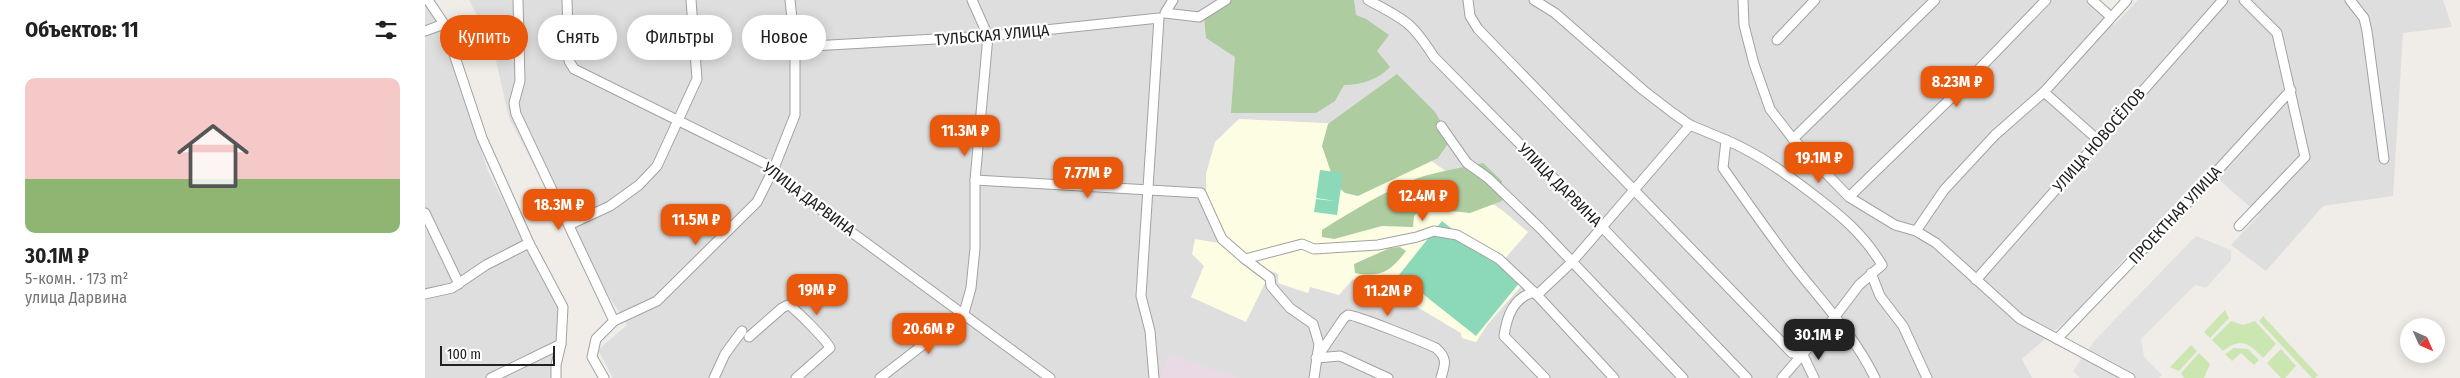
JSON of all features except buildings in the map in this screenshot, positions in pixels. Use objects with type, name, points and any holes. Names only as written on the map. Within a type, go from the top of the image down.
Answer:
[{"type":"street","points":[[428,0],[440,18]]},
{"type":"street","points":[[519,0],[520,81],[514,103],[516,114],[614,321]]},
{"type":"street","name":"УЛИЦА ДАРВИНА","points":[[567,0],[569,62],[574,69],[774,168],[786,184],[1050,378]]},
{"type":"street","points":[[569,225],[611,206],[639,185],[657,166],[679,122],[697,79],[691,0]]},
{"type":"street","points":[[790,0],[792,15]]},
{"type":"street","points":[[880,378],[892,375],[964,313],[972,280],[975,180],[987,36],[971,0]]},
{"type":"street","points":[[1154,378],[1150,331],[1141,296],[1147,192],[1162,15],[1173,0]]},
{"type":"street","points":[[1162,15],[1199,17],[1226,0]]},
{"type":"street","name":"УЛИЦА ДАРВИНА","points":[[1368,0],[1400,16],[1417,31],[1434,57],[1602,227],[1747,378]]},
{"type":"street","points":[[1468,0],[1470,16],[1478,29],[1792,353],[1803,356],[1814,378]]},
{"type":"street","points":[[1534,0],[1555,13],[1643,90],[1690,125],[1754,152],[1778,167],[1844,217],[1872,247],[1882,265],[1871,273],[1803,356],[1782,378]]},
{"type":"street","points":[[1777,40],[1815,0]]},
{"type":"street","points":[[1793,140],[1935,0]]},
{"type":"street","points":[[1849,197],[2046,0]]},
{"type":"street","points":[[2092,0],[2111,17]]},
{"type":"street","points":[[1916,231],[1944,190],[1995,135],[2044,92],[2127,0]]},
{"type":"street","name":"УЛИЦА НОВОСЁЛОВ","points":[[1976,280],[2223,0]]},
{"type":"street","points":[[2239,226],[2305,157],[2277,34],[2244,0]]},
{"type":"street","points":[[2350,0],[2364,18],[2367,31],[2384,159]]},
{"type":"street","points":[[1740,1],[1754,64],[1771,109],[1793,140],[1849,197],[1895,225],[1916,231],[1936,243],[2020,319],[2091,359],[2130,378]]},
{"type":"street","name":"ТУЛЬСКАЯ УЛИЦА","points":[[826,46],[987,36],[1162,15]]},
{"type":"street","points":[[425,31],[440,25]]},
{"type":"street","points":[[456,60],[482,138],[529,243],[563,308],[561,344],[556,365],[556,378]]},
{"type":"street","points":[[604,378],[592,357],[596,339],[614,321],[657,301],[757,202],[774,168],[795,114],[795,60]]},
{"type":"street","name":"ПРОЕКТНАЯ УЛИЦА","points":[[2057,339],[2196,194],[2291,90]]},
{"type":"street","points":[[2044,92],[2098,140]]},
{"type":"street","points":[[1545,378],[1504,336],[1507,318],[1511,309],[1526,294],[1535,294],[1572,262],[1690,125]]},
{"type":"street","points":[[1441,126],[1467,162],[1488,178],[1572,262],[1683,378]]},
{"type":"street","points":[[1726,140],[1723,168],[1769,233],[1859,348],[1875,378]]},
{"type":"street","points":[[975,180],[1147,192],[1201,193],[1223,239],[1270,278],[1271,286],[1290,308],[1313,324],[1319,344],[1314,378]]},
{"type":"street","points":[[425,213],[459,284]]},
{"type":"street","points":[[1245,259],[1302,244],[1314,249],[1377,245],[1417,238],[1434,231],[1457,235],[1499,258],[1614,378]]},
{"type":"street","points":[[425,294],[459,284],[486,265],[529,243]]},
{"type":"street","points":[[1871,273],[1880,296],[1903,326],[1927,378]]},
{"type":"street","points":[[715,378],[725,354],[746,334],[788,305],[795,307],[807,323],[828,342],[830,348],[797,378]]},
{"type":"street","points":[[1317,358],[1344,318],[1355,314],[1370,323],[1437,348],[1444,356],[1446,362],[1441,378]]},
{"type":"street","points":[[491,378],[561,344]]},
{"type":"street","points":[[1317,358],[1340,356],[1388,378]]},
{"type":"shaded area","points":[[469,0],[2088,0],[2114,25],[2138,0],[2443,0],[2452,27],[2403,33],[2393,196],[2323,206],[2266,271],[2231,245],[2259,215],[2207,169],[2074,314],[2022,359],[2032,378],[613,378],[598,350],[627,325],[568,230],[509,118],[496,60],[528,60],[528,15],[477,15]],"holes":[[[1239,119],[1381,126],[1503,211],[1528,232],[1500,264],[1487,325],[1476,342],[1462,338],[1461,333],[1409,302],[1352,279],[1343,287],[1310,287],[1308,293],[1278,283],[1278,274]],[[1204,266],[1267,279],[1263,285],[1191,297]]]},
{"type":"shaded area","points":[[425,2],[438,20],[440,26],[440,60],[451,60],[488,171],[559,309],[557,378],[425,378]]},
{"type":"shaded area","points":[[1239,119],[1381,126],[1503,211],[1528,232],[1500,264],[1522,285],[1487,325],[1476,342],[1462,338],[1461,333],[1409,302],[1353,279],[1339,295],[1310,287],[1308,293],[1278,283],[1278,274],[1264,268],[1230,242],[1216,222],[1206,193],[1206,174],[1215,142]]},
{"type":"shaded area","points":[[2196,236],[2231,250],[2231,260],[2206,288],[2195,285],[2141,339],[2144,357],[2162,375],[2159,378],[2080,378],[2073,371],[2095,340]]},
{"type":"shaded area","points":[[1195,239],[1225,244],[1267,279],[1246,322],[1191,297],[1204,266],[1192,254]]},
{"type":"shaded area","points":[[1169,354],[1238,378],[1160,378]]},
{"type":"green space","points":[[1229,0],[1354,0],[1356,15],[1366,19],[1389,35],[1377,51],[1390,67],[1381,75],[1369,80],[1357,84],[1344,85],[1335,101],[1316,113],[1231,113],[1235,57],[1206,38],[1204,16]]},
{"type":"green space","points":[[1397,74],[1435,112],[1448,134],[1447,145],[1438,158],[1358,196],[1345,193],[1335,184],[1322,146],[1328,124]]},
{"type":"green space","points":[[1483,163],[1502,181],[1502,201],[1470,213],[1422,208],[1414,216],[1413,227],[1382,226],[1334,239],[1322,237],[1322,230],[1406,183],[1434,173]]},
{"type":"green space","points":[[1320,170],[1343,173],[1337,215],[1314,212],[1316,199],[1335,201],[1316,198]]},
{"type":"green space","points":[[1442,221],[1520,282],[1476,336],[1399,275]]},
{"type":"green space","points":[[1400,247],[1406,251],[1395,264],[1385,271],[1379,274],[1355,273],[1354,264],[1390,248]]},
{"type":"green space","points":[[2225,310],[2229,318],[2210,338],[2204,332]]},
{"type":"green space","points":[[2263,316],[2318,375],[2315,378],[2312,378],[2259,321]]},
{"type":"green space","points":[[2231,321],[2243,325],[2255,321],[2276,344],[2263,358],[2254,349],[2240,343],[2223,351],[2212,340]]},
{"type":"green space","points":[[2191,345],[2197,351],[2179,371],[2170,367]]},
{"type":"green space","points":[[2234,348],[2248,349],[2259,360],[2254,365],[2241,353],[2232,361],[2225,354]]},
{"type":"green space","points":[[2281,349],[2296,366],[2285,378],[2281,378],[2267,363]]},
{"type":"green space","points":[[2199,353],[2210,364],[2204,378],[2184,378],[2181,373]]}]
